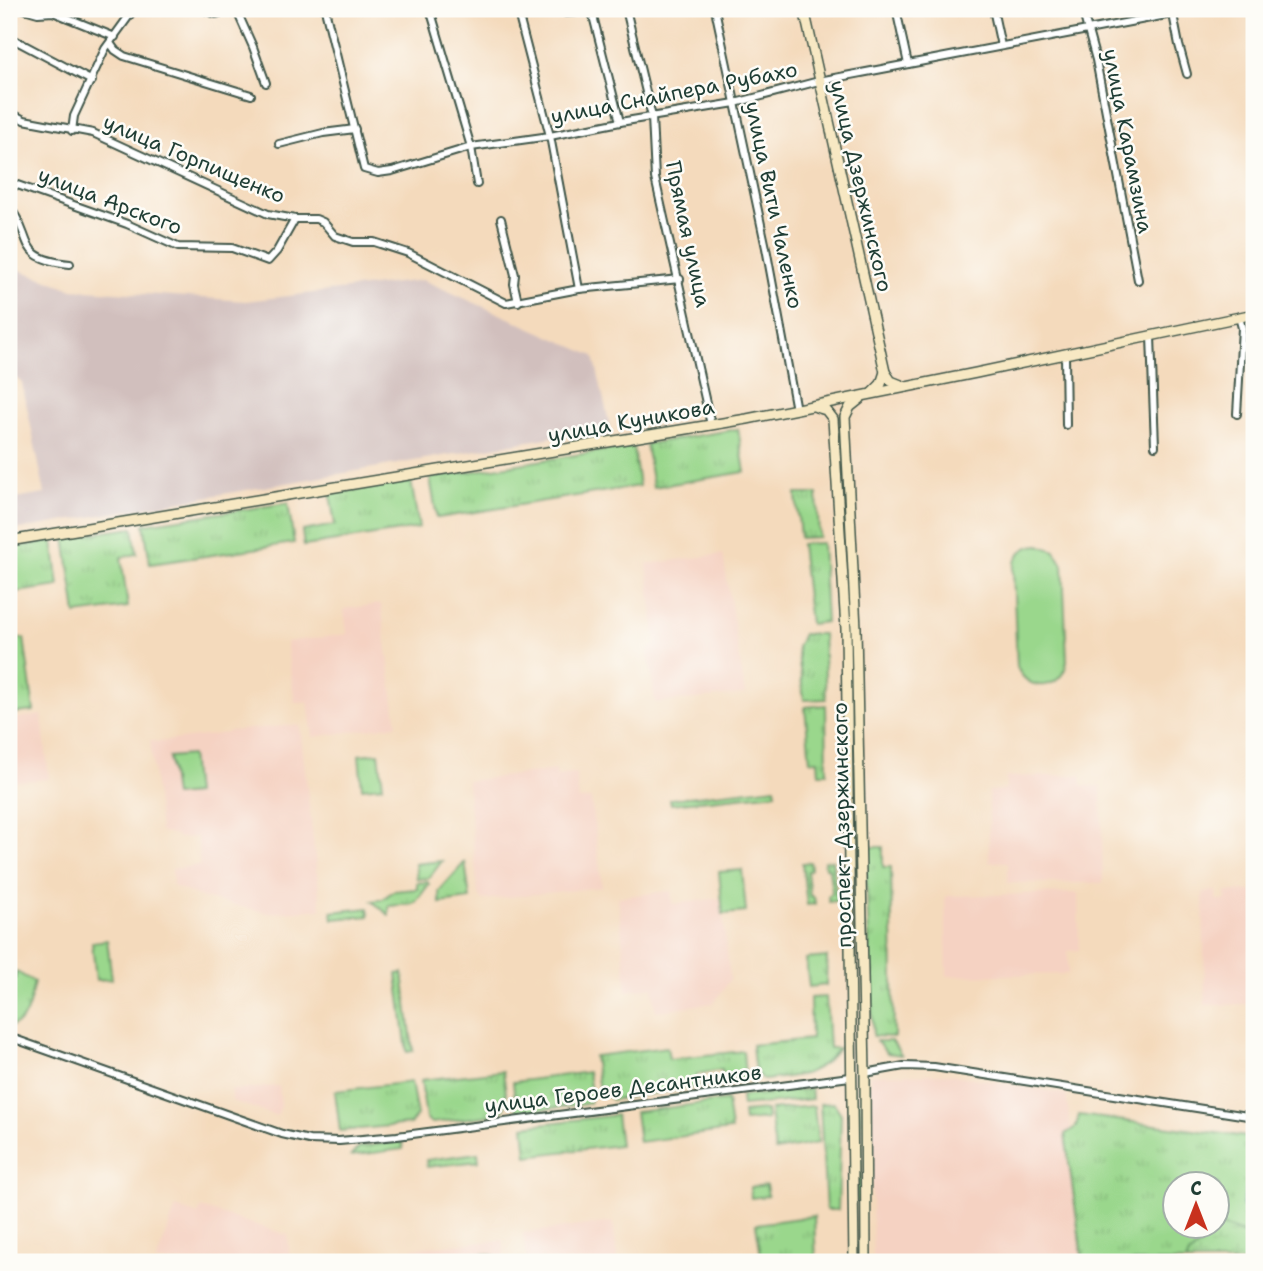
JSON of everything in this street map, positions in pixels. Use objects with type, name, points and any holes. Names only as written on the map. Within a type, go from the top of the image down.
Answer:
[{"type":"street","points":[[24,9],[38,13],[53,12],[112,40],[115,50],[124,56],[251,95]]},
{"type":"street","points":[[72,131],[74,116],[105,49],[134,9]]},
{"type":"street","points":[[202,9],[216,14],[236,9],[266,83]]},
{"type":"street","points":[[278,145],[323,133],[355,129],[325,9]]},
{"type":"street","points":[[430,9],[471,147],[477,184]]},
{"type":"street","points":[[517,9],[550,136],[579,289]]},
{"type":"street","points":[[561,9],[566,13],[585,10],[593,16],[620,121]]},
{"type":"street","name":"Прямая улица","points":[[626,9],[652,117],[655,178],[711,425]]},
{"type":"street","name":"улица Вити Чаленко","points":[[715,9],[781,320],[796,410]]},
{"type":"street","name":"улица Дзержинского","points":[[804,9],[885,372]]},
{"type":"street","points":[[896,9],[908,64]]},
{"type":"street","points":[[993,9],[1001,46]]},
{"type":"street","name":"улица Карамзина","points":[[1082,9],[1096,60],[1138,280]]},
{"type":"street","name":"улица Снайпера Рубахо","points":[[355,129],[364,169],[378,173],[471,147],[550,136],[620,121],[735,103],[819,80],[1087,30],[1173,11],[1198,9]]},
{"type":"street","points":[[1173,11],[1187,74]]},
{"type":"street","points":[[9,37],[92,80]]},
{"type":"street","points":[[9,173],[10,113]]},
{"type":"street","name":"улица Горпищенко","points":[[10,113],[24,120],[93,134],[268,214],[295,219],[316,219],[323,222],[335,236],[353,242],[374,242],[408,253],[506,303],[579,289],[680,279]]},
{"type":"street","name":"улица Арского","points":[[9,182],[127,224],[178,247],[232,248],[268,261],[295,219]]},
{"type":"street","points":[[9,206],[28,246],[48,261],[70,264]]},
{"type":"street","points":[[501,219],[515,275],[518,302]]},
{"type":"street","name":"улица Куникова","points":[[9,541],[837,403],[1254,314]]},
{"type":"street","points":[[1237,414],[1242,328],[1239,317]]},
{"type":"street","points":[[1151,337],[1155,446]]},
{"type":"street","points":[[1065,355],[1066,425]]},
{"type":"street","points":[[885,372],[891,382],[907,387]]},
{"type":"street","points":[[845,418],[850,407],[879,388],[885,372]]},
{"type":"street","points":[[837,403],[845,418]]},
{"type":"street","points":[[833,419],[837,403]]},
{"type":"street","points":[[811,407],[826,410],[833,419]]},
{"type":"street","name":"проспект Дзержинского","points":[[845,418],[864,1073],[866,1262]]},
{"type":"street","name":"проспект Дзержинского","points":[[833,419],[851,628],[850,1077],[854,1262]]},
{"type":"street","name":"улица Героев Десантников","points":[[9,1037],[235,1118],[309,1140],[339,1141],[403,1135],[850,1077],[904,1066],[934,1067],[1254,1117]]},
{"type":"shaded area","points":[[9,266],[72,289],[246,301],[423,280],[594,356],[610,427],[9,531],[9,500],[45,494],[22,383],[13,376],[9,350]]},
{"type":"shaded area","points":[[723,554],[745,694],[655,703],[648,650],[656,644],[647,564]]},
{"type":"shaded area","points":[[381,604],[397,725],[313,737],[308,702],[295,703],[286,642],[347,634],[344,609]]},
{"type":"shaded area","points":[[42,715],[49,779],[9,782],[9,719]]},
{"type":"shaded area","points":[[300,726],[321,909],[269,913],[203,898],[173,886],[172,869],[200,865],[197,837],[179,838],[160,832],[150,740],[158,742],[229,731]]},
{"type":"shaded area","points":[[556,770],[557,776],[576,773],[579,800],[591,799],[602,887],[483,900],[478,894],[467,781]]},
{"type":"shaded area","points":[[1081,775],[1082,786],[1101,786],[1103,883],[1008,883],[1008,862],[989,862],[989,791],[1006,790],[1006,777]]},
{"type":"shaded area","points":[[671,891],[673,904],[721,898],[730,979],[714,1003],[656,1011],[653,987],[627,991],[618,897]]},
{"type":"shaded area","points":[[1216,891],[1216,900],[1226,900],[1226,892],[1254,891],[1254,1004],[1205,1005],[1203,892]]},
{"type":"shaded area","points":[[1078,893],[1079,950],[1068,951],[1068,974],[947,976],[945,896]]},
{"type":"shaded area","points":[[949,1074],[1066,1094],[1090,1262],[873,1262],[870,1075]]},
{"type":"shaded area","points":[[279,1086],[281,1106],[277,1116],[232,1101],[231,1090]]},
{"type":"shaded area","points":[[176,1207],[198,1215],[201,1208],[288,1235],[290,1262],[156,1262]]},
{"type":"shaded area","points":[[613,1222],[618,1262],[527,1262],[523,1233]]},
{"type":"shaded area","points":[[503,1240],[505,1262],[360,1262],[371,1258],[413,1255],[413,1248]]},
{"type":"green space","points":[[738,429],[745,472],[653,487],[646,444]]},
{"type":"green space","points":[[633,446],[639,486],[437,518],[430,478]]},
{"type":"green space","points":[[411,481],[419,528],[304,546],[302,531],[335,525],[330,494]]},
{"type":"green space","points":[[796,494],[817,494],[819,537],[800,538]]},
{"type":"green space","points":[[288,503],[294,543],[150,564],[144,524]]},
{"type":"green space","points":[[133,528],[137,554],[121,557],[128,607],[76,614],[65,537]]},
{"type":"green space","points":[[53,541],[59,586],[9,593],[9,548]]},
{"type":"green space","points":[[822,543],[826,622],[810,624],[801,544]]},
{"type":"green space","points":[[1039,545],[1055,551],[1063,565],[1067,661],[1059,678],[1045,685],[1029,682],[1017,667],[1013,570],[1021,552]]},
{"type":"green space","points":[[803,634],[823,634],[826,699],[804,700],[797,647]]},
{"type":"green space","points":[[24,638],[34,711],[9,714],[9,640]]},
{"type":"green space","points":[[826,705],[827,773],[819,773],[818,760],[810,761],[805,707]]},
{"type":"green space","points":[[379,753],[383,786],[362,788],[359,755]]},
{"type":"green space","points":[[191,755],[195,794],[174,796],[169,757]]},
{"type":"green space","points":[[775,787],[776,793],[671,804],[670,799]]},
{"type":"green space","points":[[865,847],[883,847],[883,867],[891,867],[894,1037],[873,1036]]},
{"type":"green space","points":[[832,860],[837,901],[829,902],[828,896],[832,893],[829,869],[825,867],[824,861]]},
{"type":"green space","points":[[442,861],[429,878],[417,879],[415,864]]},
{"type":"green space","points":[[465,862],[470,899],[440,903],[439,891]]},
{"type":"green space","points":[[810,862],[811,869],[807,872],[810,896],[814,897],[815,904],[807,905],[802,863]]},
{"type":"green space","points":[[742,870],[746,912],[723,914],[719,872]]},
{"type":"green space","points":[[417,883],[429,884],[414,904],[389,906],[389,915],[372,901],[383,899],[393,891],[417,889]]},
{"type":"green space","points":[[368,908],[369,916],[333,919],[332,912]]},
{"type":"green space","points":[[107,940],[112,979],[96,980],[92,942]]},
{"type":"green space","points":[[827,957],[826,985],[809,987],[806,959]]},
{"type":"green space","points":[[15,971],[34,982],[25,1015],[16,1025],[9,1027],[9,979],[16,978]]},
{"type":"green space","points":[[403,973],[413,1051],[407,1052],[397,974]]},
{"type":"green space","points":[[826,997],[829,1048],[839,1048],[822,1065],[806,1073],[764,1080],[760,1077],[754,1065],[752,1045],[811,1039],[810,998]]},
{"type":"green space","points":[[876,1041],[892,1041],[901,1055],[887,1053]]},
{"type":"green space","points":[[667,1047],[669,1059],[743,1051],[745,1076],[743,1080],[725,1082],[722,1070],[697,1074],[698,1087],[612,1100],[599,1091],[594,1056]]},
{"type":"green space","points":[[503,1071],[506,1100],[500,1114],[432,1123],[426,1119],[421,1080]]},
{"type":"green space","points":[[588,1072],[591,1093],[589,1103],[521,1112],[516,1109],[513,1082]]},
{"type":"green space","points":[[411,1082],[417,1115],[410,1124],[340,1131],[335,1091]]},
{"type":"green space","points":[[811,1089],[812,1099],[742,1106],[741,1096]]},
{"type":"green space","points":[[727,1100],[731,1130],[639,1142],[635,1112]]},
{"type":"green space","points":[[855,1102],[860,1102],[861,1201],[856,1201]]},
{"type":"green space","points":[[834,1103],[841,1114],[838,1210],[826,1210],[820,1104]]},
{"type":"green space","points":[[814,1106],[818,1143],[775,1151],[770,1110]]},
{"type":"green space","points":[[766,1110],[767,1119],[744,1121],[743,1112]]},
{"type":"green space","points":[[616,1115],[620,1145],[527,1156],[524,1126]]},
{"type":"green space","points":[[1079,1115],[1254,1138],[1254,1262],[1083,1262],[1065,1134],[1076,1127]]},
{"type":"green space","points":[[402,1141],[403,1149],[351,1156],[359,1147]]},
{"type":"green space","points":[[478,1153],[479,1161],[427,1167],[426,1160]]},
{"type":"green space","points":[[766,1185],[768,1196],[751,1198],[750,1187]]},
{"type":"green space","points":[[814,1216],[816,1262],[762,1262],[756,1224]]},
{"type":"green space","points":[[1232,1229],[1254,1237],[1254,1262],[1186,1262],[1189,1255],[1206,1240],[1232,1240]]},
{"type":"green space","points":[[487,1254],[502,1262],[419,1262]]},
{"type":"water","points":[[1254,1163],[1254,1217],[1249,1216],[1242,1206]]}]
